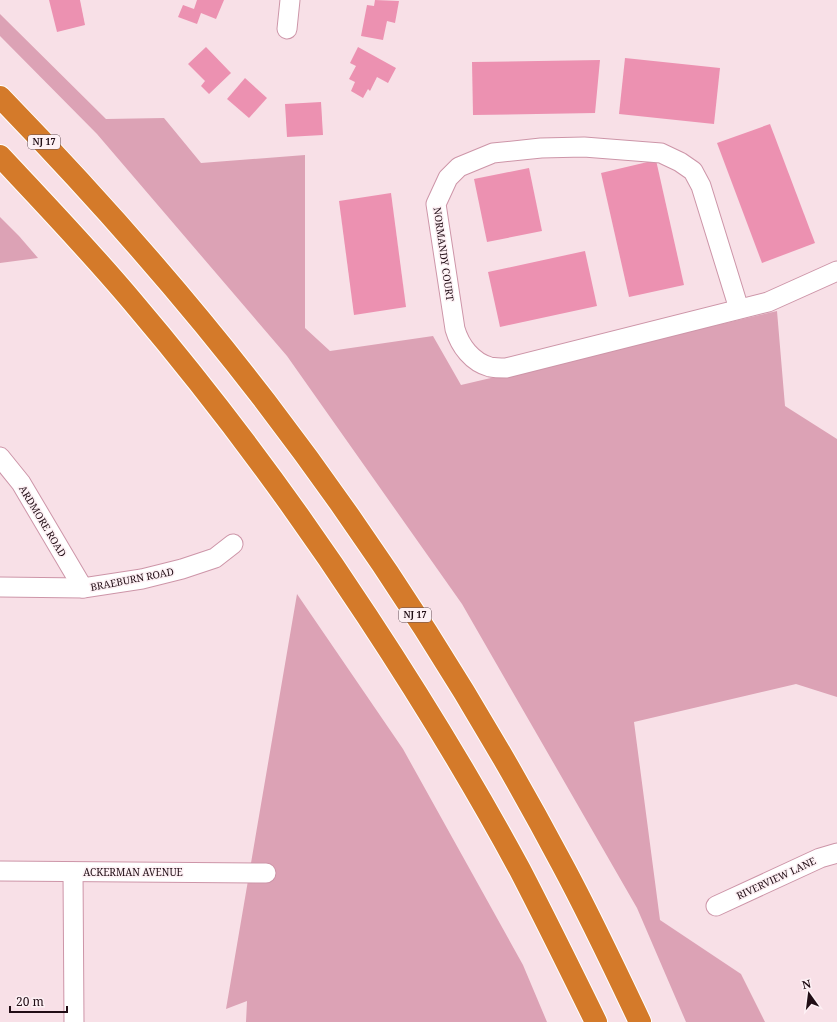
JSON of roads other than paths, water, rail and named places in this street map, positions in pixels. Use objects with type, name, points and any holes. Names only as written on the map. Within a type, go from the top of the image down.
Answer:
[{"type":"highway","name":"NJ 17","points":[[0,97],[87,188],[178,293],[264,400],[306,455],[346,512],[461,686],[515,778],[563,866],[640,1022]]},
{"type":"highway","points":[[0,156],[80,242],[132,301],[220,410],[301,518],[379,634],[417,693],[452,752],[520,870],[596,1022]]},
{"type":"street","points":[[287,29],[290,0]]},
{"type":"street","name":"NORMANDY COURT","points":[[739,309],[701,186],[693,171],[680,162],[661,153],[584,147],[541,148],[494,153],[459,167],[448,178],[436,204],[457,337],[466,352],[477,361],[490,367],[506,368],[768,302],[837,271]]},
{"type":"street","name":"ARDMORE ROAD","points":[[0,457],[21,483],[83,588]]},
{"type":"street","name":"BRAEBURN ROAD","points":[[0,587],[83,588],[142,579],[182,569],[215,558],[233,544]]},
{"type":"street","name":"RIVERVIEW LANE","points":[[716,906],[820,858],[837,853]]},
{"type":"street","name":"ACKERMAN AVENUE","points":[[0,871],[266,873]]},
{"type":"street","points":[[73,872],[74,1022]]}]
